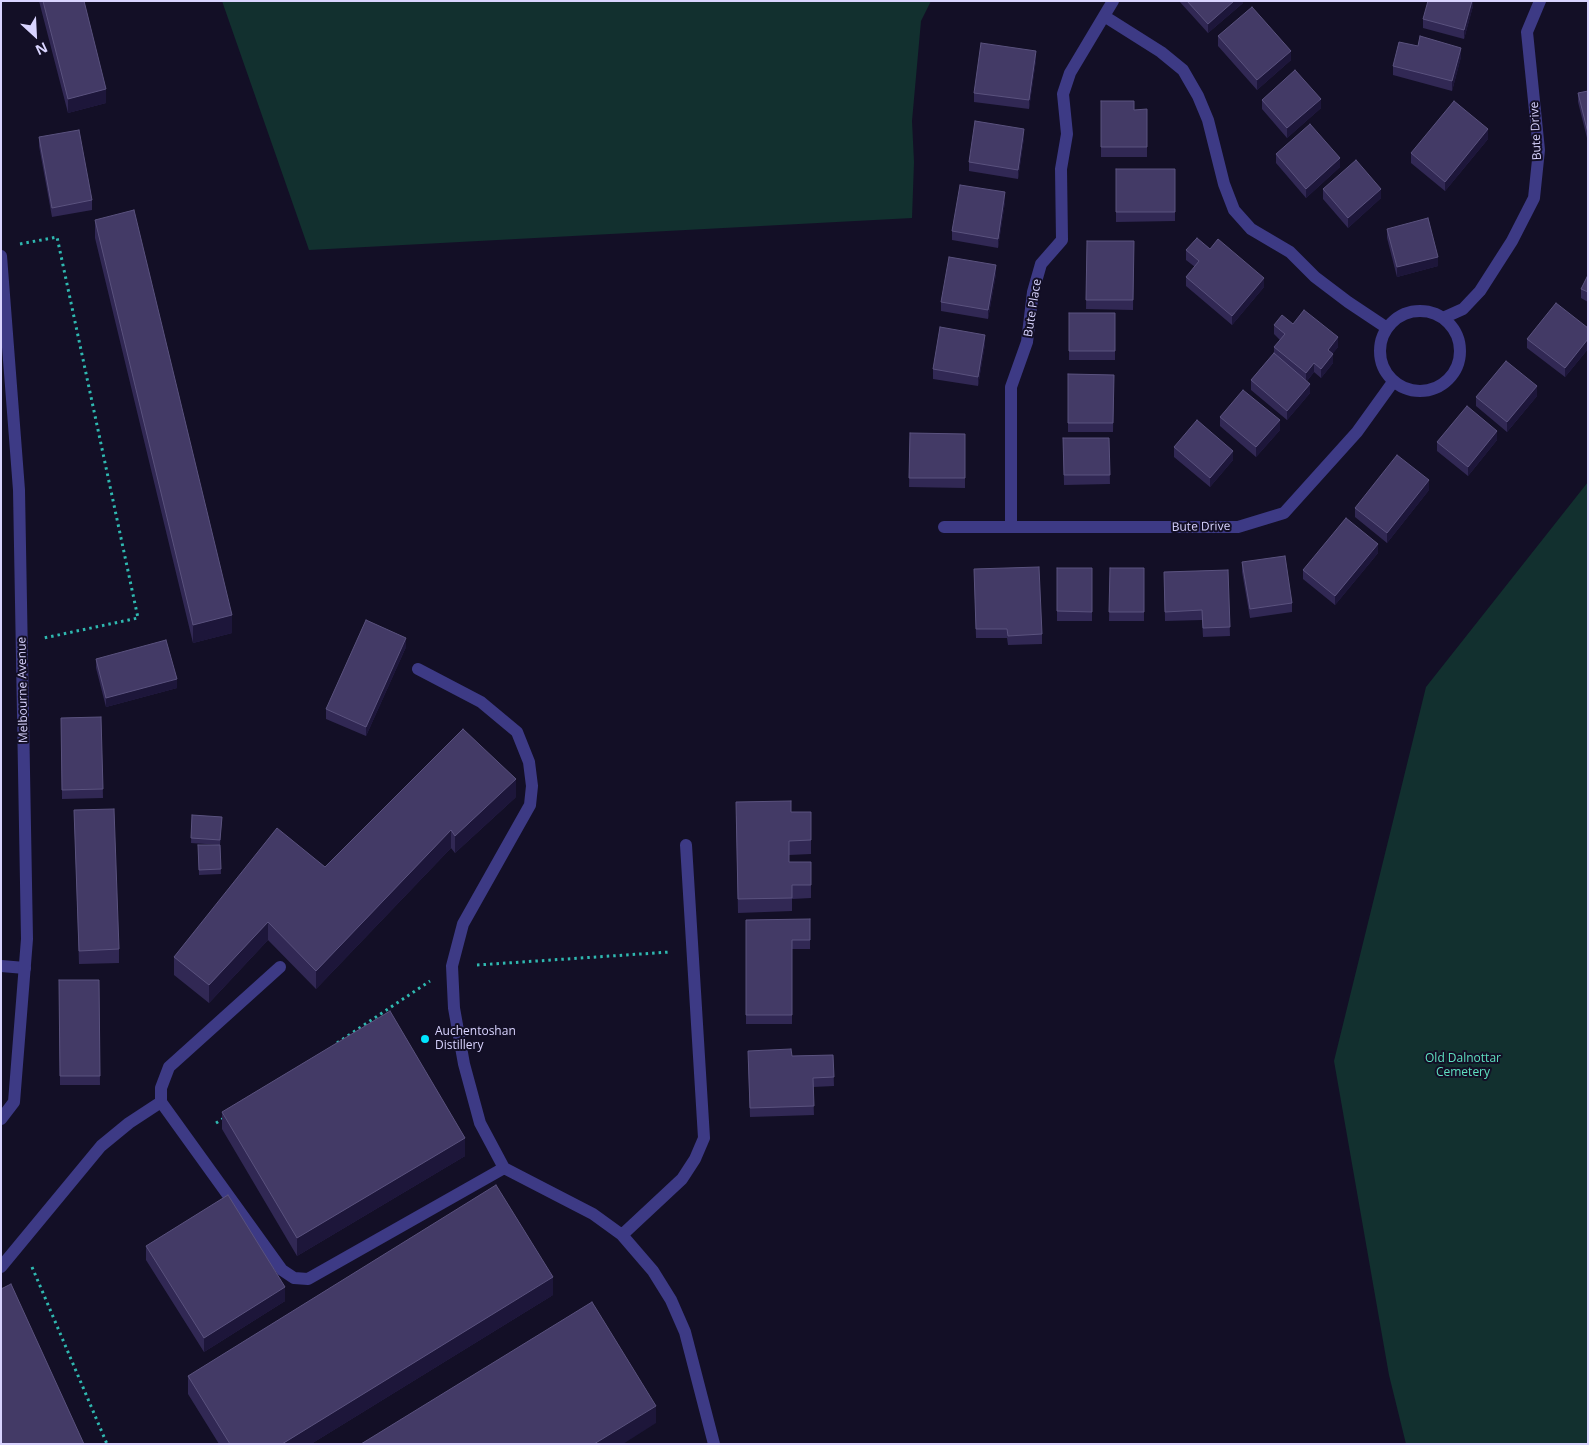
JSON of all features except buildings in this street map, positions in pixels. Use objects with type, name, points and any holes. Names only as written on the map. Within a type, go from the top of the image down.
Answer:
[{"type":"street","name":"Bute Place","points":[[1011,527],[1011,387],[1027,342],[1032,292],[1041,264],[1062,240],[1061,169],[1067,134],[1063,94],[1070,74],[1113,1]]},
{"type":"street","name":"Bute Drive","points":[[1443,318],[1463,309],[1480,290],[1512,241],[1534,198],[1539,150],[1527,32],[1540,1]]},
{"type":"street","points":[[1104,16],[1162,52],[1183,70],[1198,96],[1208,120],[1224,184],[1234,210],[1251,229],[1290,252],[1315,277],[1387,328]]},
{"type":"street","name":"Melbourne Avenue","points":[[1,256],[19,490],[27,939],[14,1102],[1,1120]]},
{"type":"street","points":[[1413,312],[1431,312],[1443,318],[1452,326],[1458,338],[1460,351],[1458,364],[1452,376],[1442,385],[1430,390],[1417,392],[1393,382],[1383,367],[1379,350],[1387,328],[1396,318],[1413,312]]},
{"type":"street","name":"Bute Drive","points":[[944,527],[1238,526],[1284,513],[1357,432],[1393,382]]},
{"type":"street","points":[[418,669],[481,702],[517,732],[529,762],[532,786],[530,804],[462,924],[452,966],[454,1008],[464,1064],[480,1123],[504,1168],[593,1214],[622,1235],[653,1271],[671,1300],[686,1332],[714,1444]]},
{"type":"street","points":[[622,1235],[682,1179],[704,1138],[686,845]]},
{"type":"street","points":[[1,966],[25,968]]},
{"type":"street","points":[[280,967],[169,1067],[161,1088],[161,1102],[282,1270],[294,1278],[308,1279],[504,1168]]},
{"type":"street","points":[[1,1267],[101,1146],[129,1123],[161,1102]]},
{"type":"path","points":[[11,246],[57,236],[138,618],[22,643]]},
{"type":"path","points":[[21,1242],[107,1444]]},
{"type":"green space","points":[[222,1],[931,1],[921,21],[912,121],[914,162],[912,218],[309,250]]},
{"type":"green space","name":"Old Dalnottar Cemetery","points":[[1588,482],[1588,1444],[1406,1444],[1389,1375],[1334,1061],[1426,687]]},
{"type":"place","name":"Auchentoshan Distillery","points":[[425,1039]]}]
